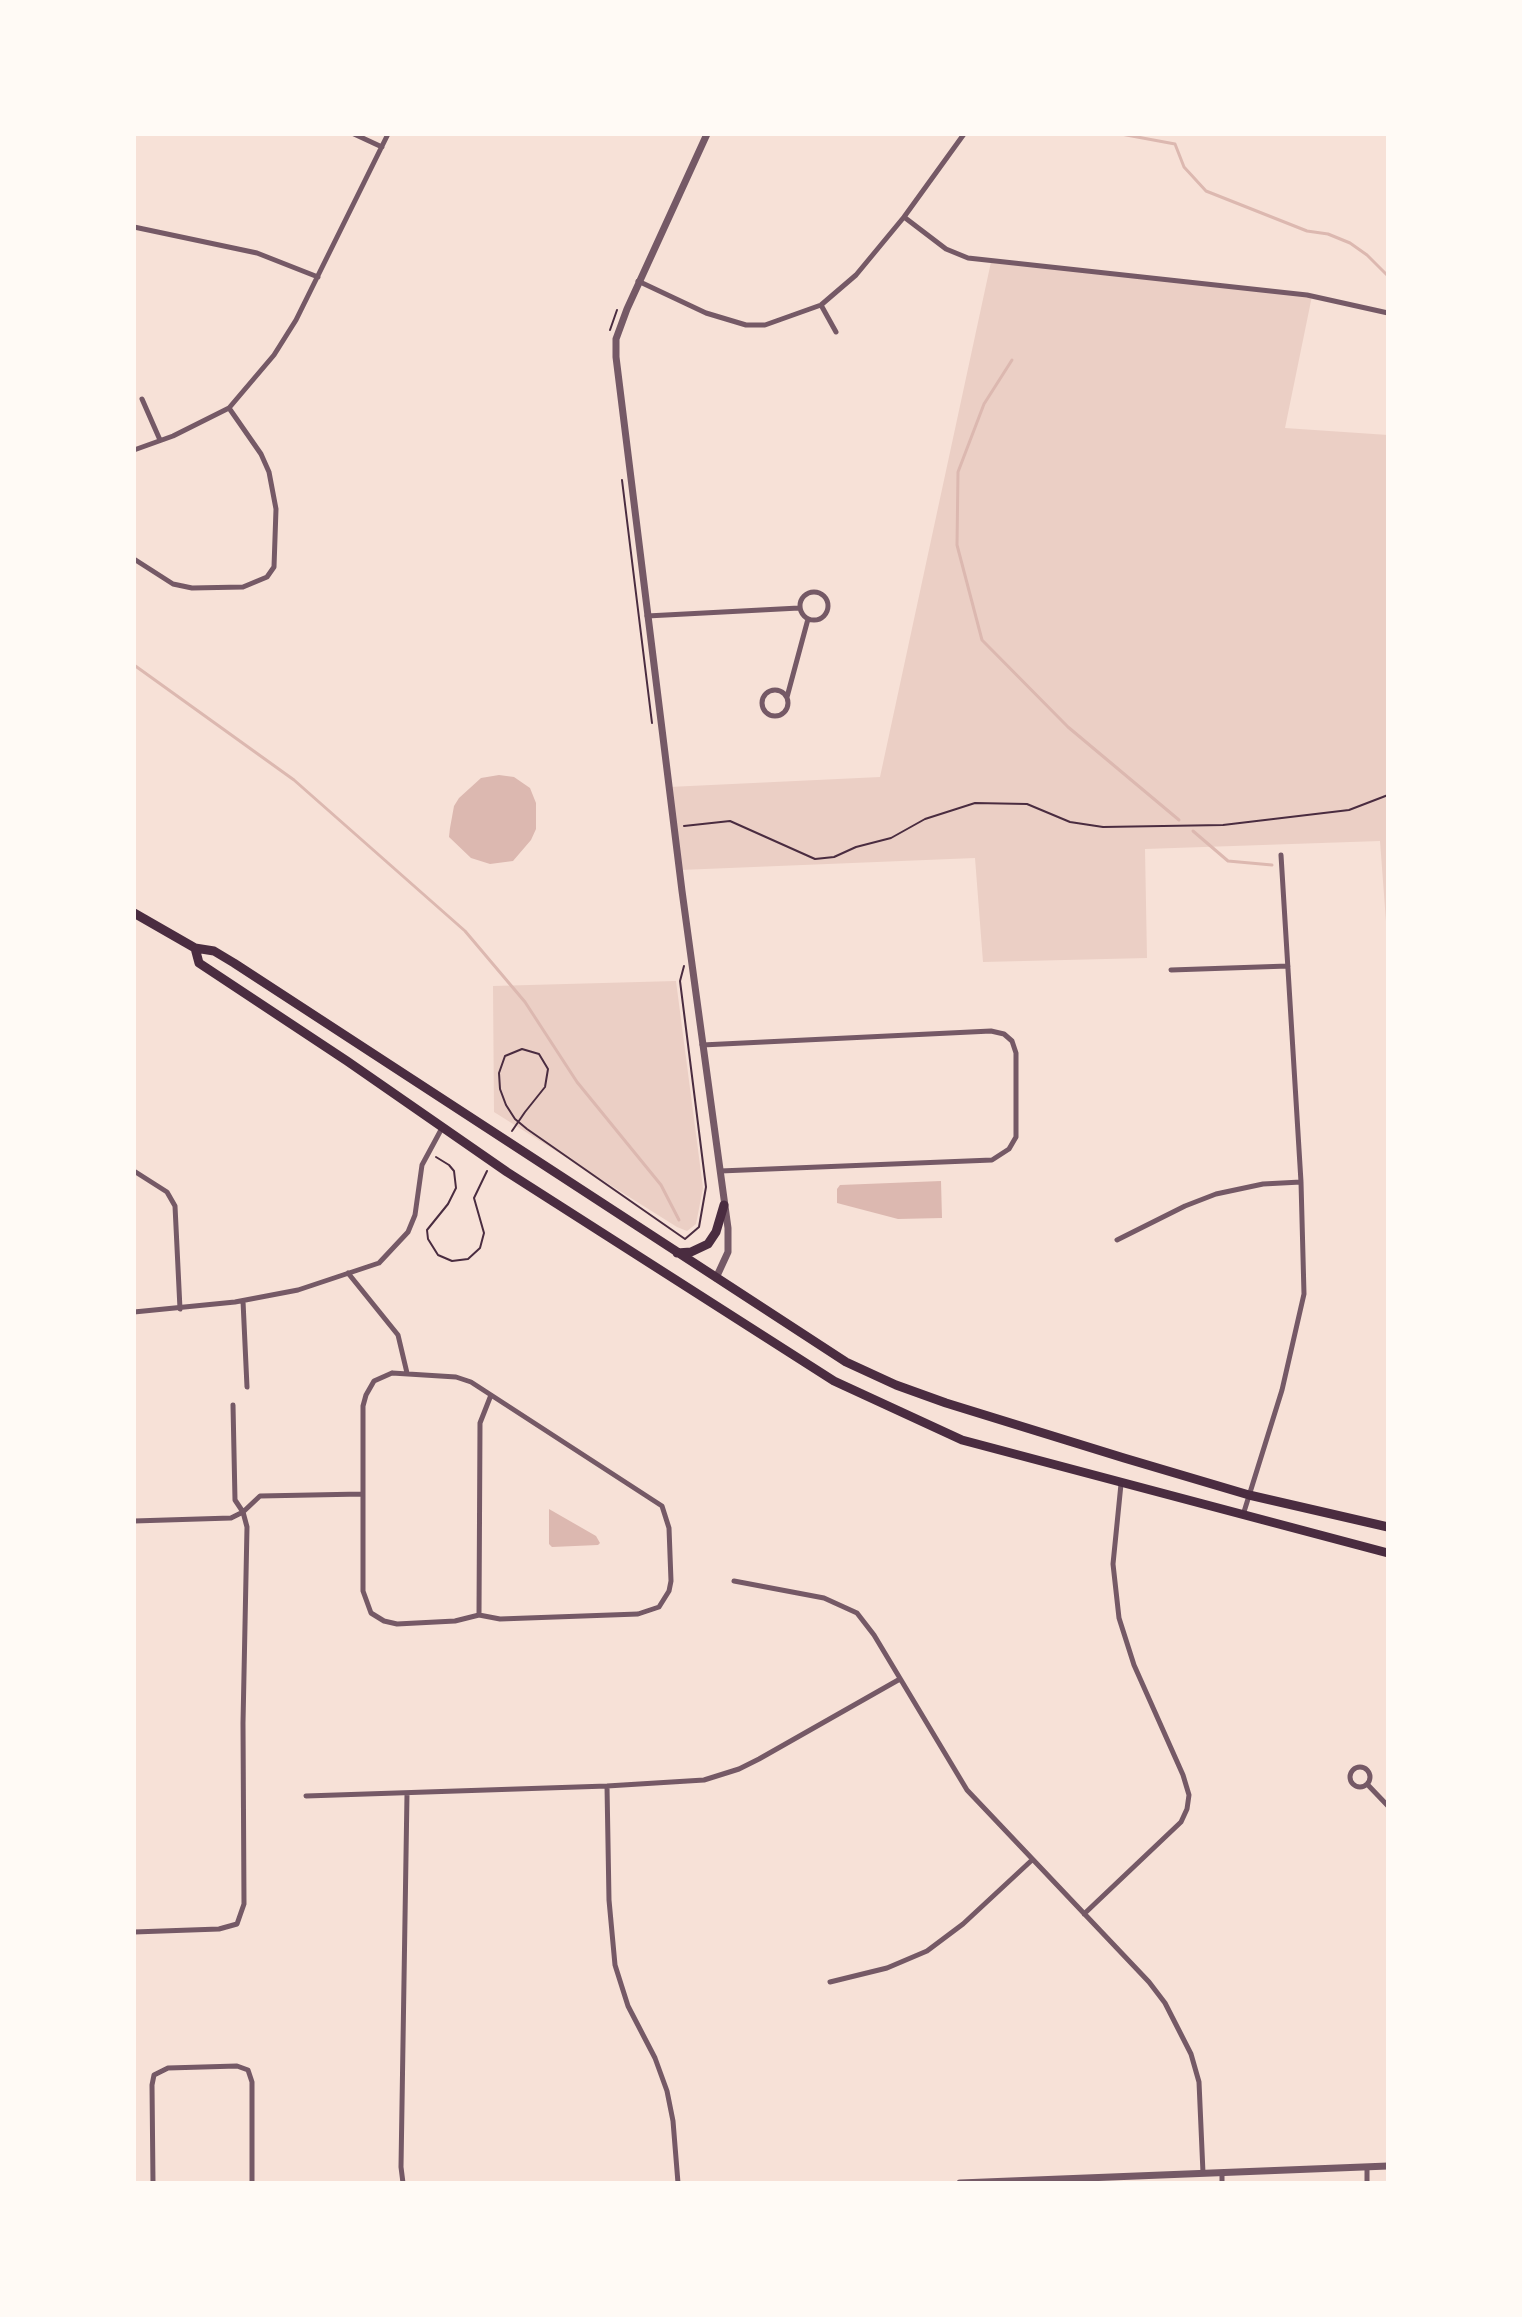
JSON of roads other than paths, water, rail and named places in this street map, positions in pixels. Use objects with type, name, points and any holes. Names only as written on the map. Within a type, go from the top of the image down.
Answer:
[{"type":"main road","points":[[134,913],[195,948],[214,951],[234,963],[846,1362],[946,1403],[1249,1495],[1388,1527]]},
{"type":"main road","points":[[195,948],[199,963],[507,1172],[834,1381],[962,1440],[1388,1553]]},
{"type":"main road","points":[[677,1253],[691,1252],[708,1244],[716,1232],[724,1205]]},
{"type":"main road","points":[[705,1296],[716,1278]]},
{"type":"street","points":[[354,134],[382,147]]},
{"type":"street","points":[[134,450],[229,408],[274,355],[296,320],[388,134]]},
{"type":"street","points":[[707,134],[638,281],[616,339],[616,357],[724,1205],[728,1252],[716,1278]]},
{"type":"street","points":[[638,281],[716,317],[746,325],[765,325],[821,305],[856,275],[904,217],[964,134]]},
{"type":"street","points":[[904,217],[946,249],[968,258],[1307,295],[1388,313]]},
{"type":"street","points":[[134,227],[257,253],[318,277]]},
{"type":"street","points":[[821,305],[836,332]]},
{"type":"street","points":[[142,399],[160,440]]},
{"type":"street","points":[[134,559],[173,584],[192,588],[243,587],[267,577],[274,567],[276,509],[269,472],[261,454],[229,408]]},
{"type":"street","points":[[817,592],[825,597],[828,606],[825,615],[817,620],[808,619],[799,608],[801,599],[808,593],[817,592]]},
{"type":"street","points":[[647,616],[799,608]]},
{"type":"street","points":[[787,697],[780,691],[768,693],[762,704],[765,712],[777,716],[785,713],[789,705],[787,697],[808,619]]},
{"type":"street","points":[[1243,1516],[1303,1309],[1305,1271],[1301,1182],[1281,855]]},
{"type":"street","points":[[1171,970],[1288,966]]},
{"type":"street","points":[[702,1045],[991,1031],[1004,1034],[1012,1041],[1016,1053],[1016,1137],[1009,1149],[992,1160],[719,1171]]},
{"type":"street","points":[[134,1312],[243,1301],[298,1290],[379,1263],[408,1232],[415,1215],[422,1165],[443,1127]]},
{"type":"street","points":[[134,1171],[167,1192],[175,1206],[180,1309]]},
{"type":"street","points":[[1117,1240],[1216,1194],[1263,1184],[1301,1182]]},
{"type":"street","points":[[348,1273],[398,1335],[407,1373]]},
{"type":"street","points":[[243,1301],[247,1387]]},
{"type":"street","points":[[392,1373],[407,1373],[456,1377],[471,1382],[491,1395],[662,1506],[669,1528],[671,1581],[659,1607],[645,1613],[500,1619],[479,1615],[455,1621],[397,1624],[371,1613],[363,1591],[363,1406],[366,1395],[374,1381],[392,1373]]},
{"type":"street","points":[[479,1615],[480,1423],[491,1395]]},
{"type":"street","points":[[134,1932],[219,1929],[237,1924],[244,1904],[243,1723],[247,1527],[243,1512],[235,1500],[233,1405]]},
{"type":"street","points":[[1084,1914],[1181,1822],[1188,1803],[1186,1784],[1134,1665],[1119,1618],[1113,1564],[1121,1483]]},
{"type":"street","points":[[134,1521],[231,1518],[243,1512],[260,1496],[362,1494]]},
{"type":"street","points":[[734,1581],[824,1598],[857,1613],[874,1635],[967,1790],[1149,1982],[1165,2003],[1180,2029],[1199,2082],[1203,2173]]},
{"type":"street","points":[[306,1796],[704,1780],[739,1769],[900,1679]]},
{"type":"street","points":[[1361,1766],[1368,1770],[1370,1777],[1367,1784],[1360,1787],[1353,1783],[1350,1776],[1353,1769],[1361,1766]]},
{"type":"street","points":[[1367,1784],[1388,1806]]},
{"type":"street","points":[[607,1786],[610,1915],[615,1965],[628,2006],[655,2058],[667,2091],[678,2183]]},
{"type":"street","points":[[403,2183],[407,1794]]},
{"type":"street","points":[[830,1982],[887,1968],[927,1951],[963,1924],[1032,1860]]},
{"type":"street","points":[[153,2183],[154,2075],[168,2068],[237,2066],[248,2070],[252,2082],[252,2183]]},
{"type":"street","points":[[960,2183],[1072,2181],[1388,2166]]},
{"type":"street","points":[[1367,2167],[1367,2183]]},
{"type":"street","points":[[1222,2173],[1222,2183]]},
{"type":"waterway","points":[[1121,134],[1175,144],[1184,167],[1206,191],[1307,231],[1328,234],[1350,243],[1388,276]]},
{"type":"waterway","points":[[1012,360],[984,404],[958,472],[957,545],[982,640],[1068,727],[1179,820]]},
{"type":"waterway","points":[[134,665],[294,780],[465,931],[525,1002],[577,1082],[661,1185],[679,1220]]},
{"type":"waterway","points":[[1193,831],[1228,861],[1272,865]]}]
